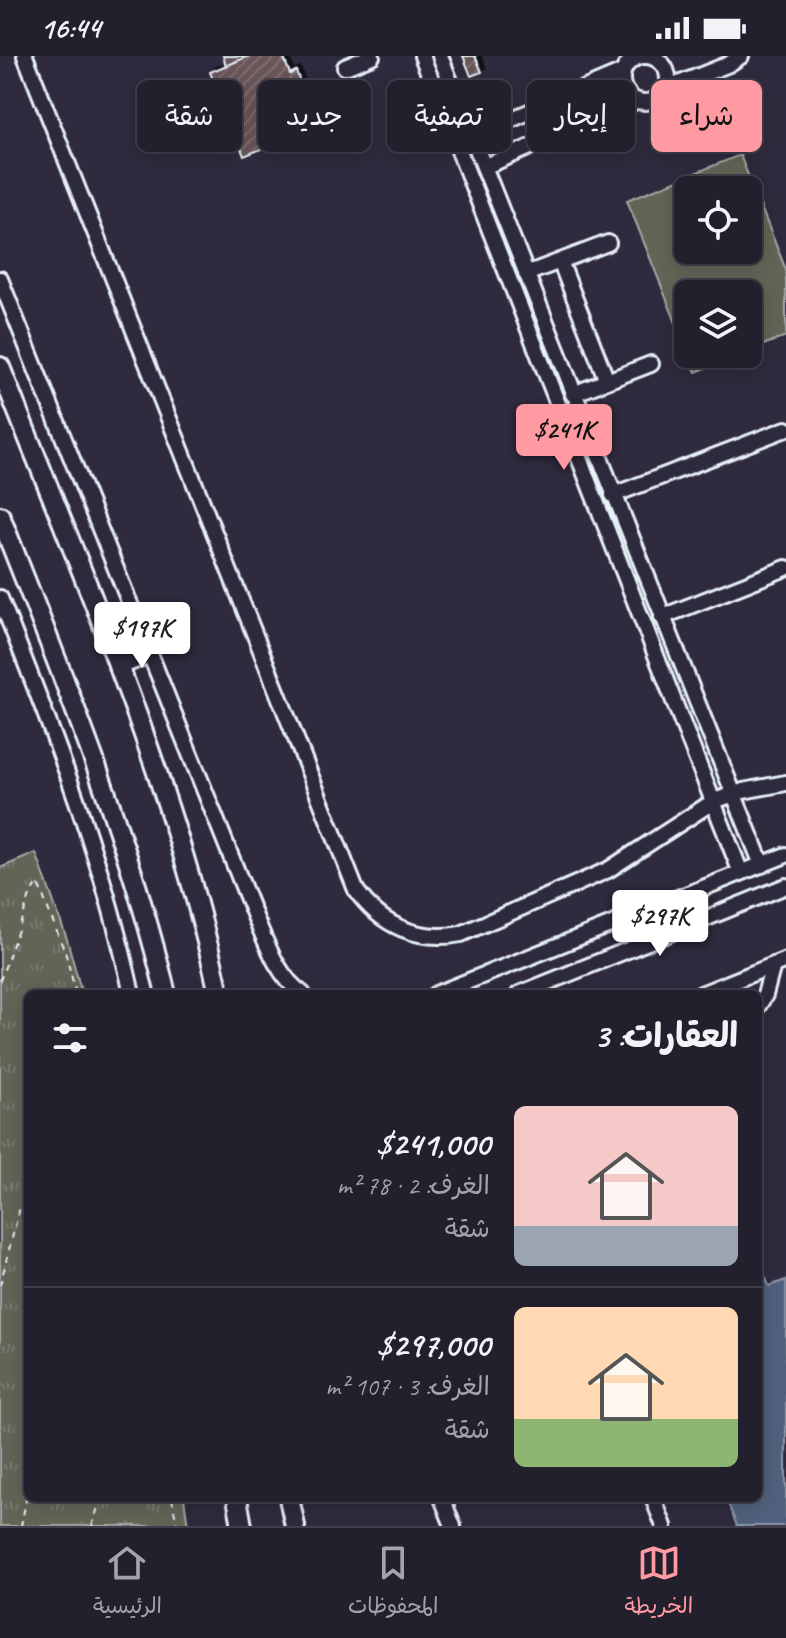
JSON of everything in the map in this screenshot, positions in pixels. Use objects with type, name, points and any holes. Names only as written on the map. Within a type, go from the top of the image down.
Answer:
[{"type":"main road","points":[[0,367],[118,666],[180,845],[218,990]]},
{"type":"main road","points":[[0,516],[108,794],[141,897],[165,990]]},
{"type":"main road","points":[[118,666],[148,653]]},
{"type":"main road","points":[[238,1502],[242,1526]]},
{"type":"main road","points":[[290,1502],[295,1526]]},
{"type":"street","points":[[25,56],[356,890],[363,900],[382,918],[415,934],[438,937],[461,934],[608,870],[714,801],[732,794],[786,783]]},
{"type":"street","points":[[345,67],[372,56]]},
{"type":"street","points":[[422,56],[741,873]]},
{"type":"street","points":[[440,56],[450,80]]},
{"type":"street","points":[[689,80],[741,56]]},
{"type":"street","points":[[636,101],[623,89],[623,72],[629,62],[639,57],[659,58],[667,80]]},
{"type":"street","points":[[511,119],[623,72]]},
{"type":"street","points":[[484,167],[636,101],[651,102]]},
{"type":"street","points":[[478,152],[762,865]]},
{"type":"street","points":[[526,274],[608,243]]},
{"type":"street","points":[[560,261],[607,381]]},
{"type":"street","points":[[0,279],[256,919],[273,956],[296,990]]},
{"type":"street","points":[[573,394],[651,364]]},
{"type":"street","points":[[613,495],[786,429]]},
{"type":"street","points":[[662,617],[786,568]]},
{"type":"street","points":[[0,598],[86,822],[131,990]]},
{"type":"street","points":[[446,990],[786,855]]},
{"type":"street","points":[[529,990],[786,886]]},
{"type":"street","points":[[711,990],[780,963]]},
{"type":"street","points":[[762,1000],[780,963]]},
{"type":"street","points":[[444,1502],[453,1526]]},
{"type":"street","points":[[655,1502],[664,1526]]},
{"type":"path","points":[[0,981],[31,893],[38,883],[66,955],[75,990]]},
{"type":"path","points":[[0,1285],[20,1207]]},
{"type":"path","points":[[21,1526],[26,1502]]},
{"type":"path","points":[[92,1526],[100,1502]]},
{"type":"path","points":[[173,1502],[177,1526]]},
{"type":"green space","points":[[740,155],[748,176],[687,176]]},
{"type":"green space","points":[[674,181],[674,264],[762,264],[762,210],[786,270],[786,336],[762,345],[762,280],[674,280],[674,318],[627,200]]},
{"type":"green space","points":[[36,853],[67,939],[81,990],[24,990],[24,1502],[185,1502],[188,1526],[0,1526],[0,868]]},
{"type":"water","points":[[762,1269],[769,1286],[786,1280],[786,1526],[737,1526],[728,1502],[762,1502]]},
{"type":"building","points":[[223,56],[249,56],[226,66]]},
{"type":"building","points":[[249,56],[283,56],[290,74],[296,71],[299,80],[258,80],[258,150],[244,156],[242,151],[242,80],[213,80],[210,72]]},
{"type":"building","points":[[463,56],[475,56],[482,72],[471,76]]}]
